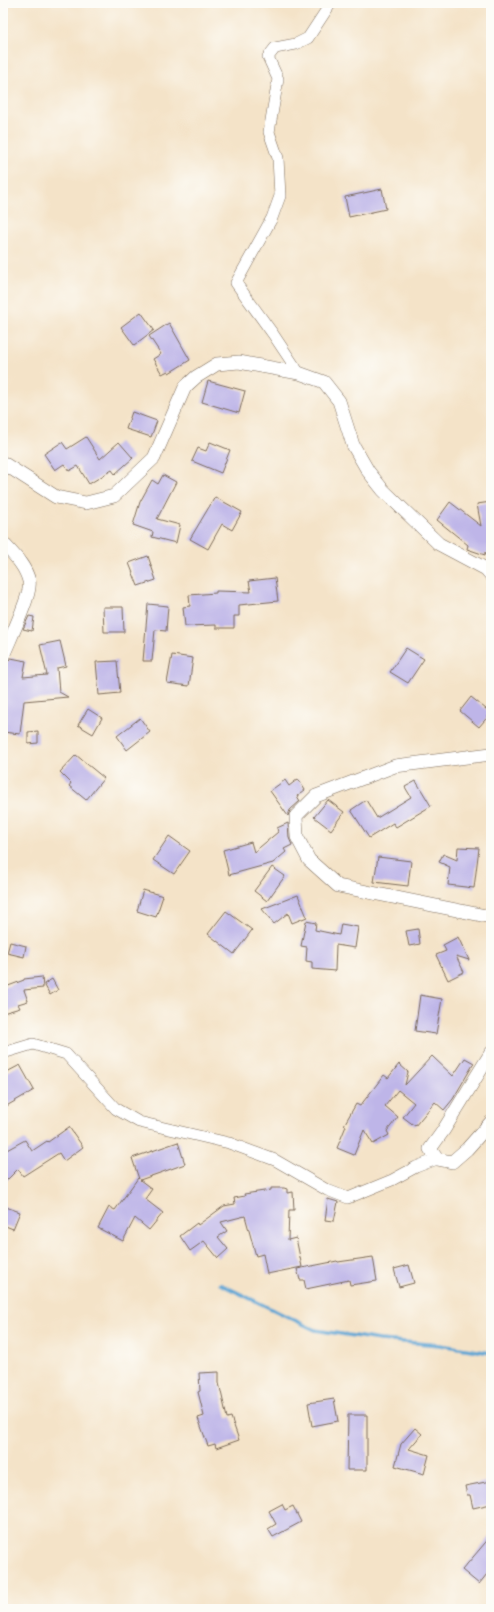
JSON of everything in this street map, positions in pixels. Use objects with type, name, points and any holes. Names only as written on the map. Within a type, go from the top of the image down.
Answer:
[{"type":"street","points":[[299,373],[236,283],[272,218],[280,196],[278,158],[269,132],[278,79],[268,57],[275,48],[296,44],[308,38],[331,3]]},
{"type":"street","points":[[3,463],[56,497],[86,504],[114,496],[154,458],[185,387],[196,377],[217,364],[239,362],[299,373],[324,382],[339,401],[353,444],[368,471],[383,490],[439,544],[486,569],[491,575]]},
{"type":"street","points":[[3,542],[21,564],[30,582],[27,598],[3,656]]},
{"type":"street","points":[[491,754],[395,766],[316,796],[296,816],[297,837],[309,860],[338,886],[491,917]]},
{"type":"street","points":[[3,1053],[33,1044],[66,1054],[116,1110],[139,1122],[229,1143],[275,1160],[327,1190],[348,1198],[437,1159],[452,1162],[467,1149],[491,1122]]},
{"type":"street","points":[[437,1159],[430,1149],[443,1131],[491,1053]]},
{"type":"building","points":[[382,189],[386,209],[349,217],[345,197]]},
{"type":"building","points":[[141,312],[154,330],[134,345],[121,327]]},
{"type":"building","points":[[169,323],[190,360],[169,373],[168,371],[162,374],[153,359],[161,354],[149,336]]},
{"type":"building","points":[[208,381],[245,391],[239,413],[202,402]]},
{"type":"building","points":[[132,412],[157,421],[151,437],[126,429]]},
{"type":"building","points":[[86,437],[100,459],[119,442],[133,458],[115,474],[112,470],[89,484],[78,466],[69,471],[64,464],[55,470],[44,454],[62,442],[67,449]]},
{"type":"building","points":[[210,442],[230,450],[221,473],[192,461],[198,448],[206,451]]},
{"type":"building","points":[[163,475],[176,482],[157,519],[180,525],[176,543],[152,537],[153,532],[133,525],[140,502],[152,480],[158,484]]},
{"type":"building","points":[[215,497],[242,512],[232,530],[222,524],[208,549],[190,539]]},
{"type":"building","points":[[450,502],[481,526],[477,504],[491,502],[491,553],[486,554],[485,552],[485,555],[467,549],[468,545],[437,520]]},
{"type":"building","points":[[148,556],[156,580],[138,586],[129,563]]},
{"type":"building","points":[[275,578],[278,601],[239,605],[239,616],[234,616],[234,628],[216,628],[216,625],[185,626],[183,607],[190,606],[189,595],[216,593],[216,591],[251,592],[249,581]]},
{"type":"building","points":[[148,604],[168,606],[166,631],[155,630],[152,661],[143,661]]},
{"type":"building","points":[[103,607],[123,607],[124,632],[104,632]]},
{"type":"building","points":[[29,616],[34,617],[32,631],[23,629]]},
{"type":"building","points":[[60,641],[66,666],[57,668],[59,692],[68,697],[24,701],[20,734],[3,732],[3,676],[6,663],[11,658],[26,661],[23,677],[47,675],[40,645]]},
{"type":"building","points":[[406,648],[424,659],[408,683],[390,672]]},
{"type":"building","points":[[172,655],[193,658],[189,686],[167,683]]},
{"type":"building","points":[[117,661],[120,693],[99,695],[96,662]]},
{"type":"building","points":[[471,697],[491,713],[479,727],[460,711]]},
{"type":"building","points":[[88,709],[102,718],[93,734],[78,725]]},
{"type":"building","points":[[140,718],[150,732],[127,750],[117,736]]},
{"type":"building","points":[[38,731],[38,743],[28,744],[28,732]]},
{"type":"building","points":[[76,755],[104,778],[86,800],[69,786],[71,783],[60,772]]},
{"type":"building","points":[[298,779],[305,790],[297,796],[300,801],[290,810],[288,816],[270,791],[285,780],[289,786]]},
{"type":"building","points":[[416,781],[431,806],[396,827],[393,823],[369,838],[351,810],[366,800],[377,818],[411,797],[405,787]]},
{"type":"building","points":[[328,800],[344,812],[331,830],[314,817]]},
{"type":"building","points":[[288,823],[289,838],[292,845],[284,849],[286,852],[273,863],[229,875],[223,850],[251,842],[254,852],[278,832],[277,828]]},
{"type":"building","points":[[169,836],[190,851],[174,874],[153,860]]},
{"type":"building","points":[[458,847],[479,848],[474,888],[448,885],[450,867],[439,862],[443,854],[457,860]]},
{"type":"building","points":[[378,857],[411,861],[408,886],[374,882]]},
{"type":"building","points":[[272,867],[285,876],[267,901],[254,891]]},
{"type":"building","points":[[143,890],[163,896],[156,917],[137,911]]},
{"type":"building","points":[[298,895],[307,917],[292,923],[288,913],[274,924],[262,909]]},
{"type":"building","points":[[226,911],[252,930],[234,954],[208,934]]},
{"type":"building","points":[[306,921],[316,923],[315,930],[339,935],[341,924],[358,927],[355,948],[336,945],[335,971],[312,969],[312,962],[306,961],[307,947],[301,946]]},
{"type":"building","points":[[418,929],[420,944],[409,946],[406,931]]},
{"type":"building","points":[[458,937],[469,960],[456,956],[464,972],[448,980],[436,955],[446,951],[443,945]]},
{"type":"building","points":[[10,942],[26,946],[24,957],[7,953]]},
{"type":"building","points":[[42,977],[43,988],[24,990],[28,1001],[18,1004],[20,1008],[3,1013],[3,988],[24,979]]},
{"type":"building","points":[[52,979],[58,990],[50,995],[44,984]]},
{"type":"building","points":[[420,995],[442,999],[436,1034],[415,1031]]},
{"type":"building","points":[[432,1056],[453,1076],[465,1058],[474,1063],[453,1099],[444,1110],[435,1102],[415,1126],[403,1117],[414,1103],[398,1090],[385,1106],[398,1117],[387,1131],[389,1135],[373,1144],[364,1130],[354,1155],[337,1148],[346,1126],[344,1125],[356,1104],[360,1106],[384,1075],[388,1078],[399,1064],[408,1072],[405,1085]]},
{"type":"building","points":[[20,1065],[34,1090],[3,1108],[3,1074]]},
{"type":"building","points":[[69,1127],[83,1147],[64,1161],[59,1153],[23,1176],[18,1169],[3,1184],[3,1152],[25,1140],[32,1151]]},
{"type":"building","points":[[178,1142],[185,1164],[140,1180],[152,1189],[145,1199],[163,1213],[149,1230],[135,1218],[123,1241],[98,1228],[109,1207],[115,1210],[138,1178],[139,1179],[132,1158]]},
{"type":"building","points":[[271,1188],[284,1188],[287,1189],[287,1193],[293,1192],[294,1210],[289,1210],[288,1240],[296,1238],[302,1267],[267,1274],[263,1254],[256,1256],[245,1216],[221,1222],[227,1231],[218,1237],[228,1249],[218,1258],[204,1241],[190,1251],[180,1236],[224,1206],[235,1204],[234,1198],[245,1196],[244,1194],[271,1190]]},
{"type":"building","points":[[328,1199],[338,1202],[334,1221],[325,1220]]},
{"type":"building","points":[[3,1206],[20,1212],[13,1229],[3,1225]]},
{"type":"building","points":[[373,1257],[377,1281],[350,1285],[349,1280],[306,1289],[304,1280],[300,1280],[297,1269],[337,1261]]},
{"type":"building","points":[[409,1265],[414,1283],[399,1287],[394,1269]]},
{"type":"building","points":[[219,1372],[219,1383],[227,1418],[231,1417],[239,1440],[216,1448],[215,1444],[208,1446],[198,1418],[204,1416],[198,1392],[200,1391],[199,1373]]},
{"type":"building","points":[[334,1399],[338,1421],[312,1426],[308,1403]]},
{"type":"building","points":[[348,1415],[367,1415],[367,1470],[347,1470]]},
{"type":"building","points":[[415,1428],[422,1434],[409,1449],[429,1455],[424,1474],[395,1466],[401,1444]]},
{"type":"building","points":[[491,1481],[491,1504],[473,1508],[470,1495],[467,1495],[465,1486]]},
{"type":"building","points":[[282,1504],[285,1510],[293,1506],[301,1522],[273,1537],[268,1529],[276,1524],[269,1511]]},
{"type":"building","points":[[491,1536],[491,1569],[479,1584],[462,1570]]},
{"type":"waterway","points":[[220,1284],[315,1330],[380,1340],[440,1345],[491,1353]]}]
